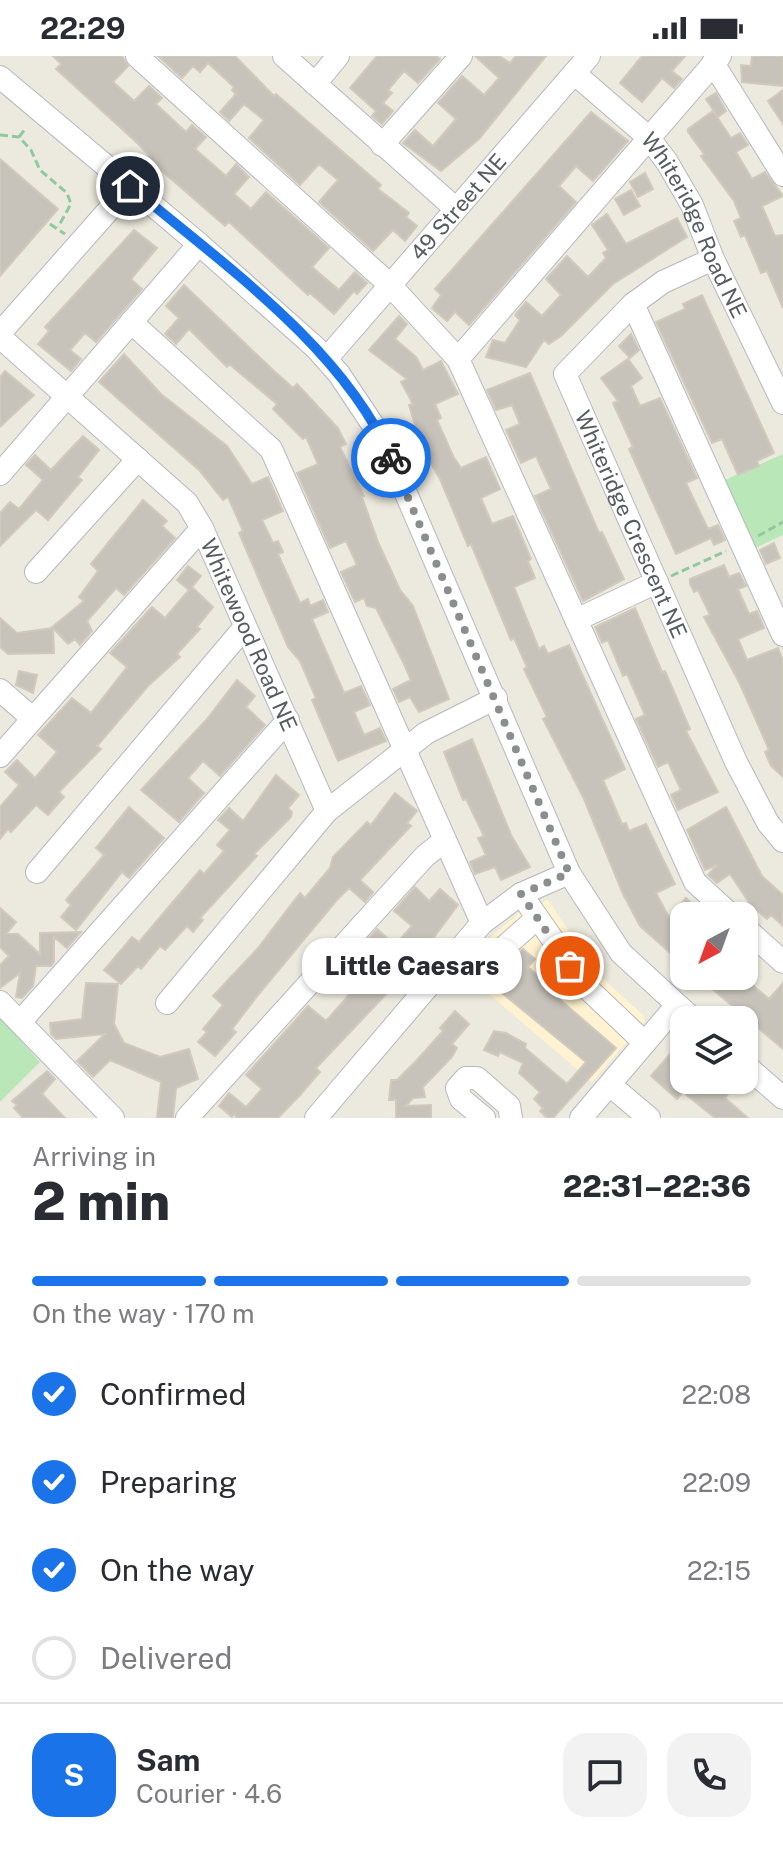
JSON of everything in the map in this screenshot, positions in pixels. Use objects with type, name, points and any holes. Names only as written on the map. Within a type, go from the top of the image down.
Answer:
[{"type":"street","points":[[137,56],[390,285],[458,359],[695,882],[717,902]]},
{"type":"street","points":[[284,56],[456,209]]},
{"type":"street","points":[[315,84],[338,56]]},
{"type":"street","points":[[382,145],[461,56]]},
{"type":"street","points":[[458,359],[717,60],[783,175]]},
{"type":"street","name":"49 Street NE","points":[[327,358],[582,64]]},
{"type":"street","name":"Whiteridge Road NE","points":[[582,64],[648,137],[692,205],[713,259],[783,403]]},
{"type":"street","points":[[0,77],[199,244],[327,358],[383,440],[569,873],[621,953],[678,1006]]},
{"type":"street","points":[[0,335],[130,186]]},
{"type":"street","points":[[0,474],[199,244]]},
{"type":"street","name":"Whiteridge Crescent NE","points":[[713,259],[663,282],[633,304],[565,374],[736,762],[768,823],[783,841]]},
{"type":"street","points":[[633,304],[744,543],[783,635]]},
{"type":"street","points":[[131,322],[271,449],[482,923]]},
{"type":"street","name":"Whitewood Road NE","points":[[0,335],[187,503],[202,528],[327,811]]},
{"type":"street","points":[[36,572],[138,459]]},
{"type":"street","points":[[0,756],[202,528]]},
{"type":"street","points":[[576,620],[657,582]]},
{"type":"street","points":[[37,872],[244,628]]},
{"type":"street","points":[[0,690],[32,718]]},
{"type":"street","points":[[167,1003],[327,811],[426,733],[496,698]]},
{"type":"street","points":[[20,1022],[288,720]]},
{"type":"street","points":[[187,1118],[425,856],[444,841]]},
{"type":"street","points":[[316,1118],[482,923],[521,894],[569,873]]},
{"type":"street","points":[[521,894],[586,987],[645,1043]]},
{"type":"street","points":[[447,964],[460,976],[476,980],[493,957],[536,919]]},
{"type":"street","points":[[758,940],[783,962]]},
{"type":"street","points":[[0,1002],[113,1118]]},
{"type":"street","points":[[581,1118],[645,1043],[670,1024]]},
{"type":"street","points":[[758,1076],[783,1098]]},
{"type":"street","points":[[484,1118],[461,1099],[457,1088],[466,1078],[477,1078],[509,1106],[511,1118]]},
{"type":"street","points":[[610,1085],[649,1118]]},
{"type":"path","points":[[19,137],[26,128]]},
{"type":"path","points":[[0,135],[19,137],[31,150],[40,170],[67,193],[71,204],[58,227]]},
{"type":"path","points":[[657,582],[783,522]]},
{"type":"shaded area","points":[[548,900],[600,976],[644,1016],[645,1021],[592,1082],[482,988],[447,988],[490,938],[518,914]]},
{"type":"green space","points":[[783,454],[783,535],[755,548],[725,480]]},
{"type":"green space","points":[[0,1017],[40,1062],[0,1102]]},
{"type":"building","points":[[53,56],[122,56],[128,66],[113,82],[134,101],[149,86],[162,98],[156,104],[186,132],[192,125],[206,137],[195,149],[226,176],[236,164],[249,177],[234,194],[251,209],[266,192],[329,248],[312,267],[339,290],[355,272],[367,283],[357,294],[354,291],[334,314],[310,293],[308,295],[229,222],[225,226],[147,158],[149,155],[134,140],[56,69],[61,64]]},
{"type":"building","points":[[158,56],[235,56],[274,96],[276,94],[381,185],[378,189],[409,213],[406,217],[417,226],[405,241],[393,230],[373,251],[319,202],[338,180],[319,164],[300,185],[249,138],[264,120],[244,104],[229,121],[220,112],[236,94],[232,90],[234,87],[208,63],[200,72],[193,66],[182,78]]},
{"type":"building","points":[[377,56],[436,56],[440,59],[418,83],[404,71],[388,90],[392,93],[383,103],[393,111],[382,124],[372,116],[376,111],[350,88]]},
{"type":"building","points":[[475,56],[499,56],[510,63],[516,56],[546,56],[479,139],[441,171],[403,143],[415,130],[433,146],[456,119],[438,103],[462,76],[484,95],[499,78]]},
{"type":"building","points":[[642,56],[685,56],[672,71],[682,79],[674,88],[662,78],[642,102],[620,83]]},
{"type":"building","points":[[752,56],[783,56],[783,86],[742,82],[741,65],[751,66]]},
{"type":"building","points":[[783,90],[783,124],[768,101]]},
{"type":"building","points":[[716,93],[726,111],[718,117],[706,99]]},
{"type":"building","points":[[713,111],[731,138],[740,133],[748,145],[736,152],[752,179],[765,172],[783,196],[762,206],[775,236],[783,235],[783,308],[767,271],[761,273],[745,235],[741,237],[734,221],[741,218],[734,201],[701,156],[704,154],[688,132]]},
{"type":"building","points":[[591,112],[628,141],[593,181],[576,166],[559,186],[576,202],[469,325],[455,312],[447,321],[432,308],[441,295],[435,289]]},
{"type":"building","points":[[0,159],[58,209],[0,276]]},
{"type":"building","points":[[645,173],[653,189],[638,197],[630,182]]},
{"type":"building","points":[[631,190],[640,206],[624,215],[615,199]]},
{"type":"building","points":[[607,214],[626,244],[677,218],[687,237],[613,284],[561,336],[549,344],[544,340],[526,367],[486,357],[493,340],[505,343],[520,320],[515,315],[526,302],[542,316],[561,295],[546,279],[567,256],[588,277],[606,258],[603,253],[608,250],[592,225]]},
{"type":"building","points":[[134,230],[157,248],[131,279],[142,289],[96,342],[85,333],[70,350],[81,359],[71,371],[38,344],[49,331],[45,327]]},
{"type":"building","points":[[184,285],[293,388],[297,384],[338,428],[346,444],[340,447],[364,496],[378,542],[400,590],[413,606],[449,699],[419,712],[410,697],[399,702],[393,689],[411,680],[404,664],[376,608],[367,606],[364,598],[355,602],[341,572],[357,565],[346,541],[330,548],[297,473],[318,464],[306,437],[303,439],[273,409],[277,404],[229,364],[227,367],[189,329],[176,344],[165,334],[179,318],[166,306]]},
{"type":"building","points":[[702,295],[774,453],[757,461],[759,466],[738,475],[722,439],[712,443],[656,322],[685,309],[683,304]]},
{"type":"building","points":[[399,316],[407,324],[395,339],[416,357],[423,370],[441,361],[458,394],[435,404],[441,418],[437,420],[461,468],[486,457],[500,489],[481,498],[492,524],[513,516],[531,559],[528,561],[535,578],[514,587],[539,649],[544,646],[548,654],[569,645],[625,769],[603,780],[622,824],[626,823],[629,831],[646,824],[675,884],[656,893],[670,918],[670,953],[640,926],[623,894],[584,799],[543,719],[547,717],[524,669],[527,667],[514,638],[511,640],[471,544],[468,546],[440,479],[422,448],[409,405],[413,404],[401,382],[407,379],[369,350]]},
{"type":"building","points":[[631,334],[639,350],[630,358],[619,346]]},
{"type":"building","points":[[124,354],[161,394],[227,446],[252,484],[268,477],[283,511],[262,520],[273,543],[278,541],[283,552],[278,554],[300,603],[308,599],[310,606],[323,600],[328,612],[312,619],[344,693],[361,686],[370,705],[354,712],[364,735],[380,728],[386,741],[338,761],[312,700],[316,698],[300,661],[288,647],[239,533],[243,531],[228,497],[223,500],[199,470],[99,382]]},
{"type":"building","points":[[628,359],[642,378],[631,386],[640,406],[660,398],[697,478],[686,483],[708,529],[718,525],[725,540],[714,545],[711,538],[676,554],[629,449],[633,447],[613,403],[618,401],[601,378]]},
{"type":"building","points":[[5,371],[34,395],[0,427],[0,377]]},
{"type":"building","points":[[530,373],[599,533],[602,532],[624,579],[583,601],[535,496],[551,489],[536,456],[521,463],[506,430],[520,424],[512,405],[496,410],[487,390]]},
{"type":"building","points":[[83,436],[99,450],[78,477],[82,480],[48,520],[36,510],[0,546],[0,513],[10,502],[19,509],[43,480],[26,465],[35,455],[51,470]]},
{"type":"building","points":[[143,500],[167,521],[162,526],[175,538],[124,595],[116,588],[87,621],[92,631],[80,645],[75,639],[68,644],[52,627],[84,601],[79,597],[98,571],[91,564]]},
{"type":"building","points":[[774,543],[780,558],[766,564],[760,550]]},
{"type":"building","points":[[724,565],[729,577],[739,573],[746,586],[738,589],[749,614],[757,611],[764,628],[738,639],[747,660],[778,648],[783,660],[783,777],[771,766],[765,752],[769,750],[740,684],[704,617],[710,615],[698,590],[694,592],[690,584],[690,579]]},
{"type":"building","points":[[188,566],[201,576],[192,587],[213,607],[197,627],[200,629],[177,654],[180,657],[148,686],[97,746],[101,749],[59,792],[64,797],[48,815],[36,805],[11,832],[8,829],[0,839],[0,807],[19,785],[5,772],[17,760],[35,778],[57,752],[38,735],[72,698],[91,713],[127,667],[110,653],[152,607],[165,618],[189,590],[177,580]]},
{"type":"building","points":[[635,608],[690,729],[686,731],[718,792],[678,810],[671,795],[681,790],[668,762],[658,767],[636,719],[645,715],[627,674],[623,676],[608,640],[602,643],[595,627]]},
{"type":"building","points":[[0,618],[17,633],[53,628],[54,653],[8,654],[0,647]]},
{"type":"building","points":[[19,671],[37,675],[33,693],[16,685]]},
{"type":"building","points":[[237,680],[255,696],[246,707],[265,725],[220,776],[203,761],[188,778],[204,793],[179,822],[141,790],[207,719]]},
{"type":"building","points":[[472,739],[511,835],[530,867],[501,880],[495,867],[475,874],[470,862],[486,855],[478,838],[484,836],[466,799],[463,800],[444,752]]},
{"type":"building","points":[[276,775],[299,795],[288,808],[292,812],[291,817],[254,854],[257,856],[200,918],[203,920],[193,932],[187,926],[165,950],[160,946],[141,969],[138,966],[121,984],[104,970],[132,937],[139,942],[200,870],[204,874],[224,851],[217,845],[230,830],[218,820],[229,808],[243,821]]},
{"type":"building","points":[[395,793],[417,811],[407,823],[411,826],[360,880],[373,892],[365,902],[349,888],[336,901],[258,995],[232,1029],[236,1032],[215,1056],[198,1042],[207,1032],[203,1029],[223,1005],[213,996],[258,948],[300,893],[305,898],[330,868],[333,857],[367,822],[371,825]]},
{"type":"building","points":[[129,807],[164,838],[129,878],[122,872],[76,930],[61,917],[71,905],[66,900],[104,855],[96,848]]},
{"type":"building","points":[[726,807],[762,876],[783,895],[783,926],[771,915],[767,919],[758,911],[758,902],[749,902],[730,874],[717,883],[708,875],[717,865],[705,870],[687,830]]},
{"type":"building","points":[[415,887],[429,901],[440,889],[458,905],[411,968],[316,1068],[320,1072],[278,1118],[236,1118],[235,1113],[232,1117],[219,1106],[229,1093],[246,1107],[262,1089],[246,1075],[308,1006],[326,1021],[349,995],[331,980],[377,929],[395,945],[412,926],[394,911]]},
{"type":"building","points":[[0,908],[16,922],[6,934],[18,934],[40,954],[40,933],[81,932],[67,948],[54,937],[54,962],[51,966],[36,966],[33,986],[22,998],[16,997],[20,973],[0,988],[0,965],[9,956],[0,947]]},
{"type":"building","points":[[523,949],[535,959],[528,967],[545,982],[543,985],[616,1048],[553,1118],[547,1118],[540,1111],[543,1108],[534,1099],[540,1092],[519,1073],[523,1063],[500,1052],[498,1056],[484,1050],[494,1031],[506,1033],[526,1044],[525,1048],[567,1084],[586,1062],[491,984]]},
{"type":"building","points":[[86,983],[118,984],[114,1024],[124,1043],[160,1057],[189,1049],[198,1079],[176,1088],[173,1118],[157,1118],[161,1082],[110,1060],[93,1077],[77,1061],[105,1034],[56,1039],[51,1034],[50,1023],[82,1019]]},
{"type":"building","points":[[783,983],[783,1049],[758,1028],[758,1006],[732,1006],[713,990],[758,990],[769,999]]},
{"type":"building","points":[[455,1011],[469,1024],[452,1044],[457,1048],[423,1087],[425,1097],[413,1098],[406,1106],[431,1105],[431,1118],[396,1118],[396,1100],[389,1100],[391,1080],[397,1080],[416,1061],[443,1031],[440,1028]]},
{"type":"building","points":[[670,1054],[670,1093],[651,1076]]},
{"type":"building","points":[[47,1071],[55,1079],[42,1094],[65,1118],[23,1118],[12,1101]]},
{"type":"building","points":[[685,1094],[728,1094],[725,1098],[748,1118],[715,1118]]},
{"type":"way so far","points":[[391,458],[569,873],[521,894],[570,966]]},
{"type":"place","name":"Little Caesars","points":[[570,966]]},
{"type":"route","points":[[130,186],[327,358],[383,440],[391,458]]}]
